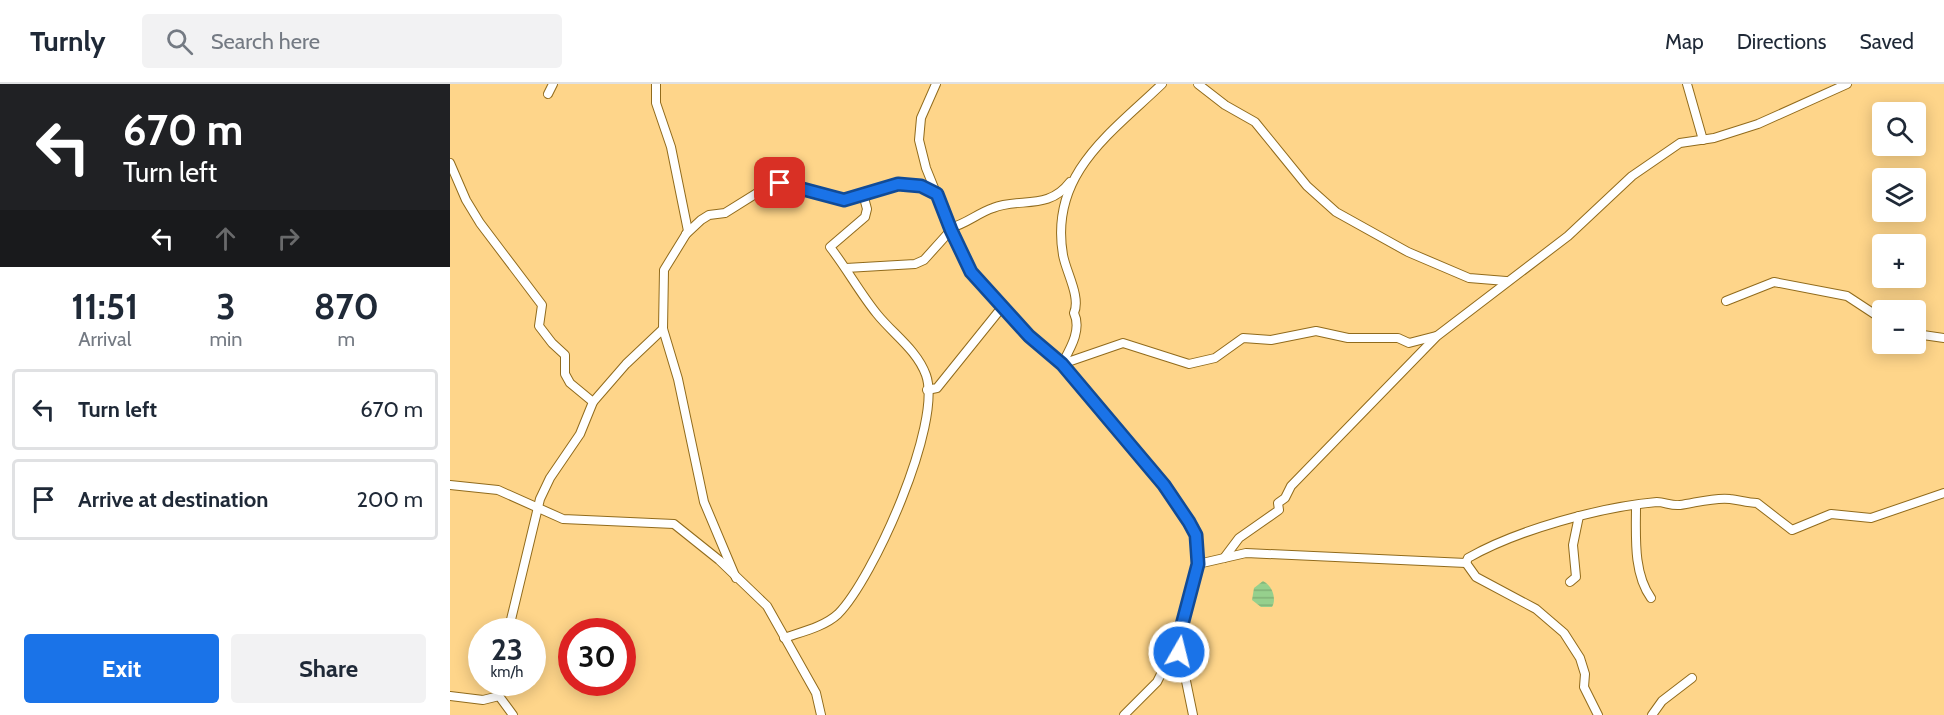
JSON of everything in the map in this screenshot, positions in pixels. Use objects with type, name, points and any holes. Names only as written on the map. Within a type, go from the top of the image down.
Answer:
[{"type":"street","points":[[548,94],[553,84]]},
{"type":"street","points":[[656,84],[656,103],[671,147],[688,231],[664,270],[663,329],[678,379],[705,502],[736,579]]},
{"type":"street","points":[[936,84],[921,118],[919,140],[926,168],[950,229],[971,272],[1029,336],[1062,364],[1132,446],[1184,513],[1196,535],[1198,564],[1178,640],[1157,682],[1124,715]]},
{"type":"street","points":[[846,268],[915,264],[924,260],[950,229],[993,207],[1045,200],[1065,189],[1100,143],[1162,84]]},
{"type":"street","points":[[1198,84],[1225,105],[1255,122],[1307,186],[1336,212],[1408,252],[1469,278],[1506,281]]},
{"type":"street","points":[[1688,84],[1703,140]]},
{"type":"street","points":[[1224,558],[1239,538],[1280,510],[1278,503],[1291,486],[1437,336],[1576,229],[1632,176],[1680,143],[1703,140],[1758,124],[1847,84]]},
{"type":"street","points":[[450,164],[466,200],[480,223],[542,305],[539,326],[565,355],[565,374],[570,383],[593,402]]},
{"type":"street","points":[[1062,364],[1073,343],[1078,322],[1074,313],[1076,309],[1062,244],[1066,201],[1071,181]]},
{"type":"street","points":[[682,238],[700,220],[709,215],[725,213],[773,183],[844,200],[898,184],[921,186],[937,194]]},
{"type":"street","points":[[784,638],[826,623],[837,615],[856,589],[880,547],[915,468],[927,411],[926,375],[919,362],[878,315],[830,247],[865,218],[867,209],[863,194]]},
{"type":"street","points":[[1726,302],[1774,282],[1847,296],[1872,312]]},
{"type":"street","points":[[927,390],[937,388],[1003,306]]},
{"type":"street","points":[[511,618],[538,510],[550,478],[580,434],[593,402],[626,364],[663,329]]},
{"type":"street","points":[[1062,364],[1123,343],[1189,364],[1215,358],[1243,338],[1271,340],[1316,332],[1348,338],[1398,338],[1409,343],[1437,336]]},
{"type":"street","points":[[1926,335],[1944,338]]},
{"type":"street","points":[[450,485],[498,490],[538,510],[563,519],[674,524],[712,553],[736,579],[767,606],[816,693],[821,715]]},
{"type":"street","points":[[1466,563],[1468,558],[1476,554],[1579,516],[1660,502],[1677,505],[1730,499],[1757,503],[1792,530],[1831,513],[1871,518],[1944,493]]},
{"type":"street","points":[[1636,506],[1636,559],[1642,573],[1642,587],[1651,598]]},
{"type":"street","points":[[1570,582],[1576,577],[1573,542],[1579,516]]},
{"type":"street","points":[[1198,564],[1245,554],[1466,563]]},
{"type":"street","points":[[1466,563],[1476,577],[1536,609],[1564,633],[1580,658],[1585,674],[1584,687],[1598,715]]},
{"type":"street","points":[[1178,640],[1193,715]]},
{"type":"street","points":[[1652,715],[1662,701],[1692,678]]},
{"type":"street","points":[[450,696],[483,700],[499,696],[513,715]]},
{"type":"shaded area","points":[[1263,581],[1273,592],[1272,607],[1261,607],[1252,600],[1254,588]]},
{"type":"route","points":[[780,183],[844,200],[898,184],[921,186],[937,194],[971,272],[1029,336],[1062,364],[1164,485],[1196,535],[1198,564],[1178,640],[1179,652]]}]
